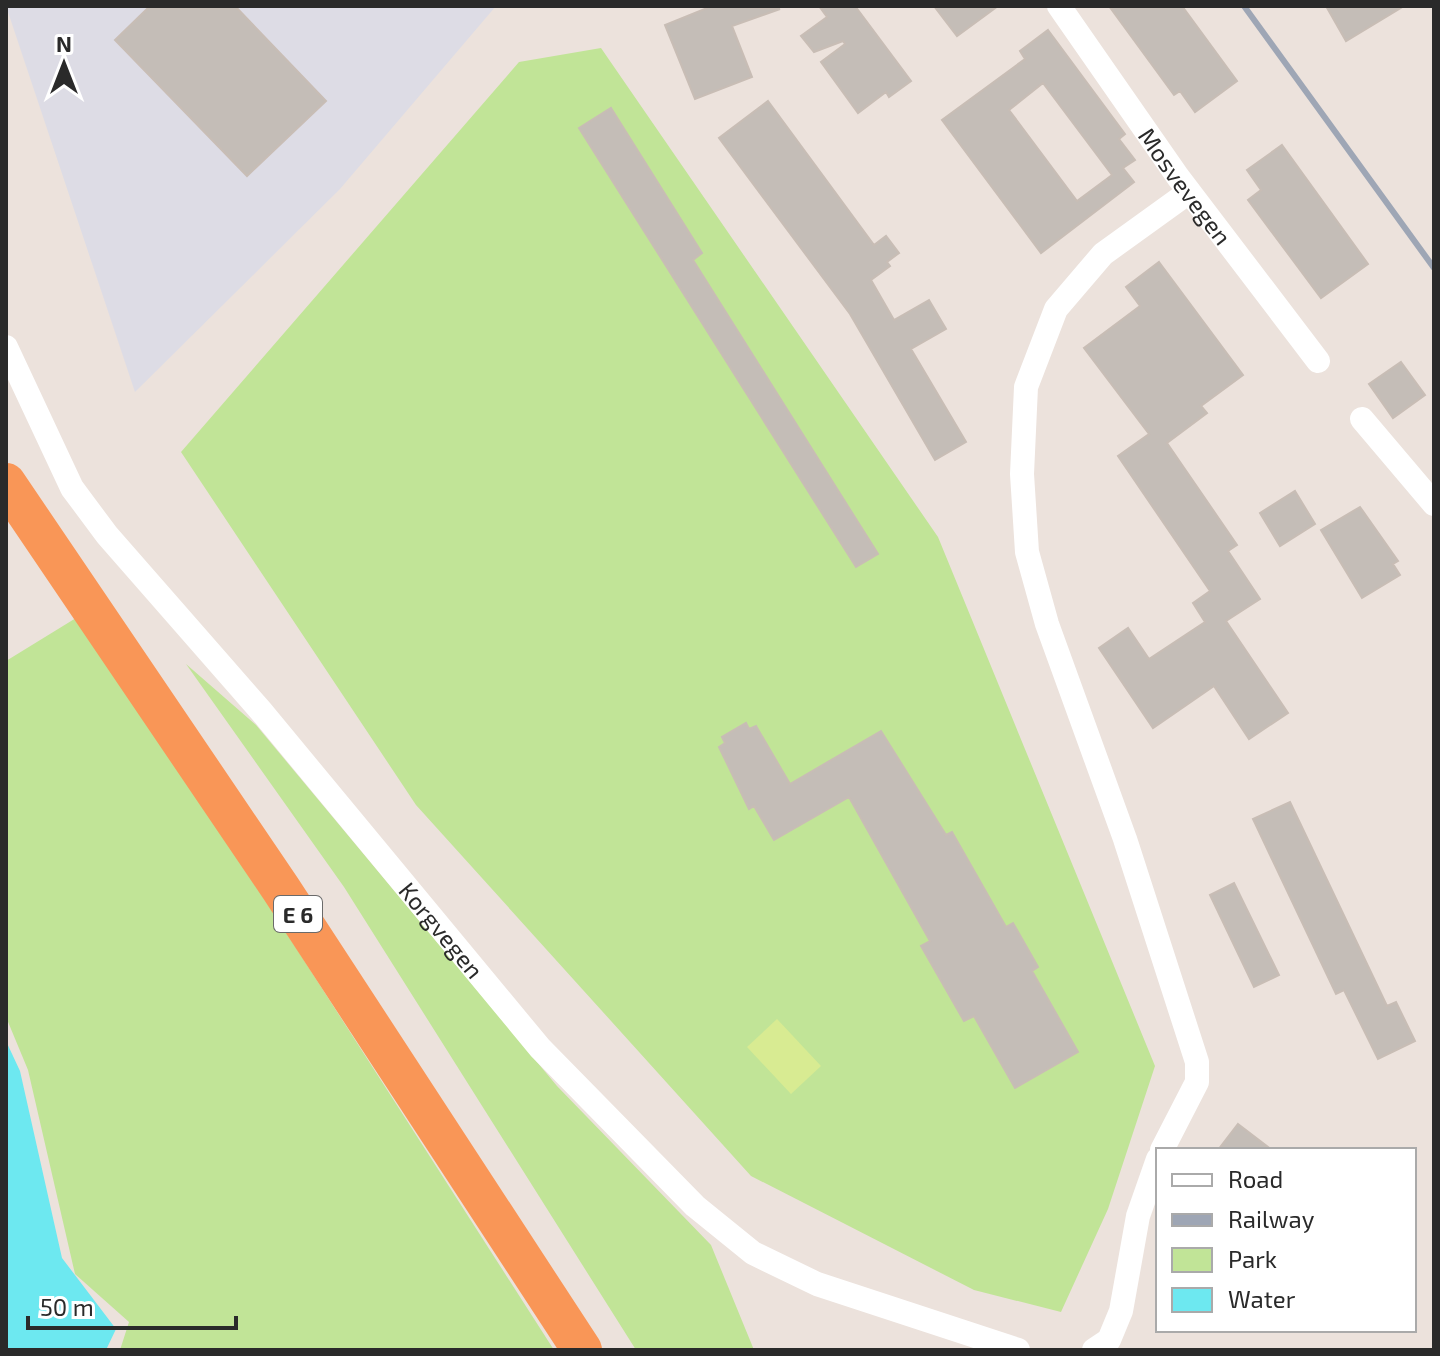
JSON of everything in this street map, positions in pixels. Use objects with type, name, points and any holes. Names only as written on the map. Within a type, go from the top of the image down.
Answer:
[{"type":"highway","name":"E 6","points":[[6,483],[281,889],[582,1350]]},
{"type":"street","name":"Mosvevegen","points":[[1059,6],[1189,192],[1318,361]]},
{"type":"street","points":[[1163,1148],[1197,1082],[1192,1036],[1031,566],[1022,474],[1026,387],[1056,309],[1103,254],[1189,192]]},
{"type":"street","name":"Korgvegen","points":[[6,347],[72,488],[107,535],[261,711],[540,1048],[695,1206],[753,1253],[817,1284],[1018,1350]]},
{"type":"street","points":[[1362,419],[1434,504]]},
{"type":"street","points":[[1094,1350],[1109,1340],[1121,1311],[1138,1216],[1156,1165]]},
{"type":"shaded area","points":[[6,6],[496,6],[340,189],[135,392]]},
{"type":"green space","points":[[601,48],[938,537],[1155,1066],[1108,1209],[1061,1312],[974,1290],[751,1176],[416,805],[181,452],[519,62]]},
{"type":"green space","points":[[76,618],[273,912],[554,1350],[120,1350],[129,1322],[75,1274],[28,1070],[6,1017],[6,661]]},
{"type":"green space","points":[[186,664],[256,725],[557,1086],[711,1245],[754,1350],[636,1350],[344,887]]},
{"type":"green space","points":[[777,1019],[821,1066],[791,1094],[747,1047]]},
{"type":"water","points":[[6,1041],[20,1071],[62,1258],[116,1329],[106,1350],[6,1350]]},
{"type":"building","points":[[150,6],[235,6],[326,101],[247,176],[115,40]]},
{"type":"building","points":[[712,6],[780,9],[732,26],[752,77],[695,99],[665,25]]},
{"type":"building","points":[[819,6],[855,6],[911,81],[889,97],[886,92],[858,113],[821,62],[845,44],[843,41],[814,52],[801,36],[827,17]]},
{"type":"building","points":[[934,6],[998,6],[957,36]]},
{"type":"building","points":[[1109,6],[1182,6],[1237,81],[1195,112],[1180,91],[1174,95]]},
{"type":"building","points":[[1326,6],[1404,6],[1346,41]]},
{"type":"building","points":[[1048,30],[1125,134],[1119,139],[1135,160],[1123,168],[1134,182],[1041,253],[942,120],[1025,59],[1020,51]],"holes":[[[1043,83],[1112,175],[1077,201],[1009,110]]]},
{"type":"building","points":[[768,101],[874,245],[886,236],[899,253],[887,262],[890,266],[871,280],[894,320],[929,300],[946,329],[911,349],[966,442],[935,460],[850,314],[719,138]]},
{"type":"building","points":[[611,108],[702,253],[693,260],[878,554],[856,567],[579,128]]},
{"type":"building","points":[[1282,145],[1368,264],[1321,298],[1248,200],[1261,190],[1247,170]]},
{"type":"building","points":[[1159,262],[1243,375],[1201,406],[1207,413],[1167,443],[1237,545],[1228,551],[1260,599],[1226,621],[1288,713],[1249,739],[1214,686],[1153,728],[1099,648],[1128,628],[1149,659],[1205,622],[1193,603],[1210,591],[1118,456],[1149,434],[1084,348],[1140,306],[1126,287]]},
{"type":"building","points":[[1401,362],[1425,395],[1393,418],[1369,384]]},
{"type":"building","points":[[1295,491],[1315,524],[1280,546],[1260,513]]},
{"type":"building","points":[[1360,507],[1398,561],[1393,564],[1400,575],[1362,598],[1321,530]]},
{"type":"building","points":[[746,723],[749,729],[756,726],[790,784],[881,731],[946,835],[952,832],[1006,927],[1013,923],[1038,967],[1032,971],[1078,1052],[1015,1088],[974,1016],[964,1021],[921,946],[930,941],[849,797],[774,840],[754,806],[749,809],[719,747],[725,743],[722,737]]},
{"type":"building","points":[[1290,802],[1387,1006],[1396,1002],[1415,1041],[1378,1059],[1344,990],[1336,994],[1253,819]]},
{"type":"building","points":[[1234,883],[1279,975],[1254,987],[1210,895]]},
{"type":"building","points":[[1238,1124],[1269,1148],[1220,1148]]},
{"type":"railway","points":[[1244,6],[1434,268]]}]
